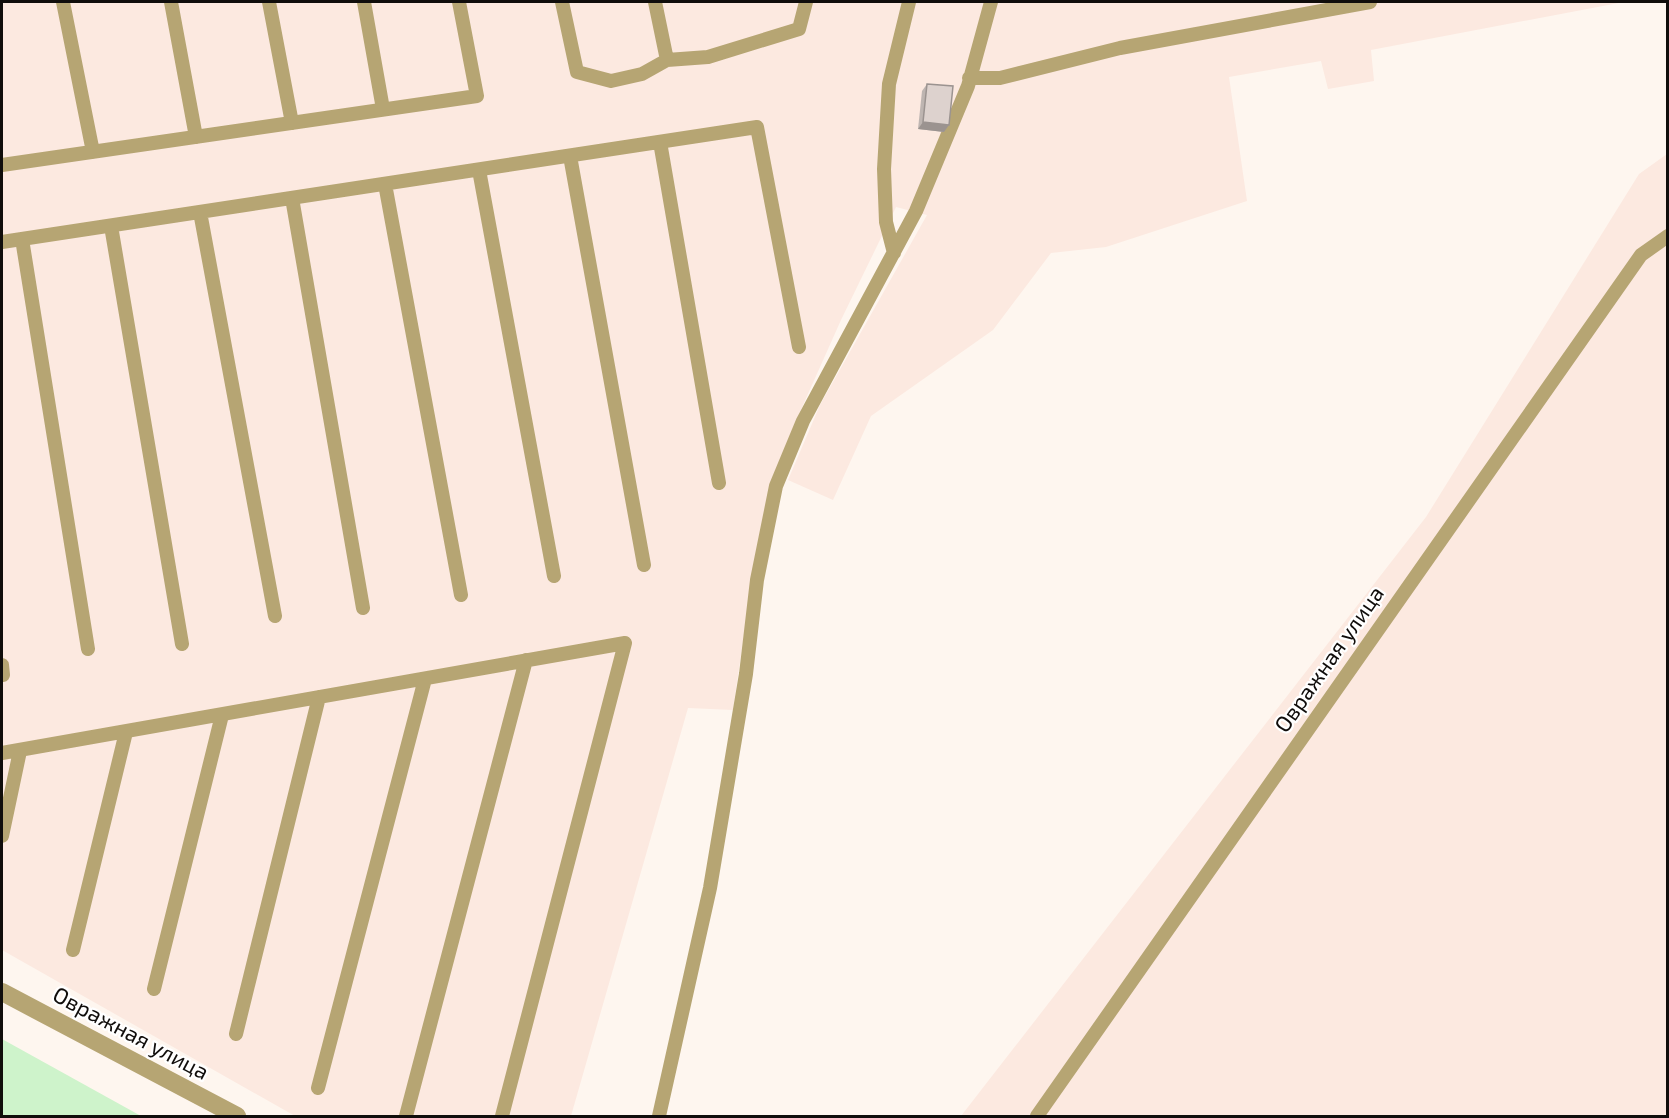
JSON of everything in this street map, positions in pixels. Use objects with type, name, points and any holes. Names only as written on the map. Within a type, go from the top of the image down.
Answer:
[{"type":"street","name":"Овражная улица","points":[[2,992],[237,1116]]},
{"type":"lane","points":[[63,2],[93,152]]},
{"type":"lane","points":[[171,2],[196,137]]},
{"type":"lane","points":[[269,2],[292,123]]},
{"type":"lane","points":[[364,2],[383,110]]},
{"type":"lane","points":[[2,165],[477,96],[459,2]]},
{"type":"lane","points":[[562,2],[577,72],[611,81],[642,74],[667,60],[708,57],[799,29],[806,2]]},
{"type":"lane","points":[[655,2],[667,60]]},
{"type":"lane","points":[[894,253],[886,222],[884,169],[889,84],[909,2]]},
{"type":"lane","points":[[659,1116],[710,888],[746,674],[757,580],[776,486],[803,421],[894,253],[928,183],[969,78],[991,2]]},
{"type":"lane","points":[[969,78],[1000,78],[1120,48],[1370,2]]},
{"type":"lane","points":[[2,242],[757,127],[799,348]]},
{"type":"lane","points":[[660,142],[719,483]]},
{"type":"lane","points":[[570,156],[644,565]]},
{"type":"lane","points":[[479,170],[554,576]]},
{"type":"lane","points":[[385,184],[461,595]]},
{"type":"lane","points":[[292,198],[363,608]]},
{"type":"lane","points":[[200,212],[274,616]]},
{"type":"lane","points":[[111,226],[182,644]]},
{"type":"lane","name":"Овражная улица","points":[[1037,1116],[1641,255],[1668,236]]},
{"type":"lane","points":[[22,239],[88,649]]},
{"type":"lane","points":[[2,753],[625,643],[502,1116]]},
{"type":"lane","points":[[406,1116],[526,660]]},
{"type":"lane","points":[[318,1088],[425,679]]},
{"type":"lane","points":[[236,1034],[319,697]]},
{"type":"lane","points":[[154,989],[222,715]]},
{"type":"lane","points":[[73,950],[126,732]]},
{"type":"lane","points":[[2,836],[20,751]]},
{"type":"shaded area","points":[[2,2],[1624,2],[1371,50],[1374,81],[1328,89],[1321,61],[1229,77],[1247,201],[1106,247],[1051,253],[993,330],[871,416],[833,500],[788,480],[820,405],[927,215],[896,207],[841,320],[799,414],[748,607],[733,710],[688,708],[571,1116],[295,1116],[2,950]]},
{"type":"shaded area","points":[[1667,154],[1667,1116],[961,1116],[1426,517],[1639,174]]},
{"type":"green space","points":[[2,1039],[141,1116],[2,1116]]},
{"type":"building","points":[[927,84],[953,86],[949,125],[923,122]]}]
